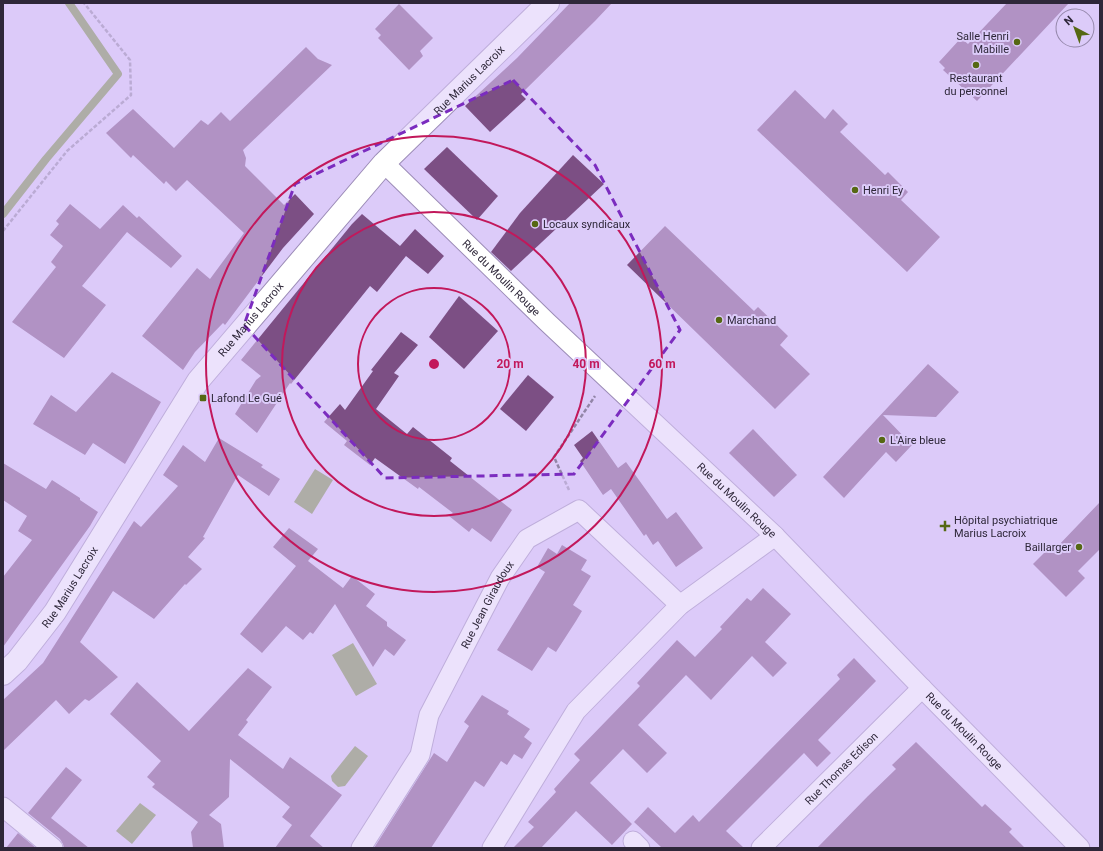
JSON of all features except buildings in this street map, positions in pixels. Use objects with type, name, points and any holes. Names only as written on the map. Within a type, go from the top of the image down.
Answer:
[{"type":"main road","name":"Rue Marius Lacroix","points":[[3,674],[17,661],[56,612],[198,381],[384,163],[548,3]]},
{"type":"street","name":"Rue du Moulin Rouge","points":[[384,163],[548,322],[775,536],[1080,848]]},
{"type":"street","points":[[579,510],[680,604]]},
{"type":"street","name":"Rue Jean Giraudoux","points":[[361,848],[420,755],[429,715],[500,578],[527,539],[579,510]]},
{"type":"street","points":[[492,848],[576,711],[680,604],[775,536]]},
{"type":"street","name":"Rue Thomas Edison","points":[[761,848],[922,688]]},
{"type":"street","points":[[3,807],[53,848]]},
{"type":"path","points":[[3,231],[67,151],[131,95],[130,60],[84,3]]},
{"type":"path","points":[[579,510],[554,457],[607,378]]},
{"type":"highlighted area","points":[[513,80],[595,165],[680,330],[574,474],[385,478],[244,325],[295,184]]},
{"type":"shaded area","points":[[315,469],[333,480],[312,514],[294,502]]},
{"type":"shaded area","points":[[353,643],[377,684],[356,696],[332,655]]},
{"type":"shaded area","points":[[355,746],[368,756],[345,786],[338,787],[332,781],[331,776]]},
{"type":"shaded area","points":[[140,803],[156,815],[132,844],[116,831]]},
{"type":"waterway","points":[[3,214],[46,159],[118,74],[69,3]]},
{"type":"place","name":"Salle Henri Mabille","points":[[1017,42]]},
{"type":"place","name":"Restaurant du personnel","points":[[976,65]]},
{"type":"place","name":"Henri Ey","points":[[855,190]]},
{"type":"place","name":"Locaux syndicaux","points":[[535,224]]},
{"type":"place","name":"Marchand","points":[[719,320]]},
{"type":"place","name":"Lafond Le Gué","points":[[203,398]]},
{"type":"place","name":"L'Aire bleue","points":[[882,440]]},
{"type":"place","name":"Hôpital psychiatrique Marius Lacroix","points":[[945,526]]},
{"type":"place","name":"Baillarger","points":[[1079,547]]}]
